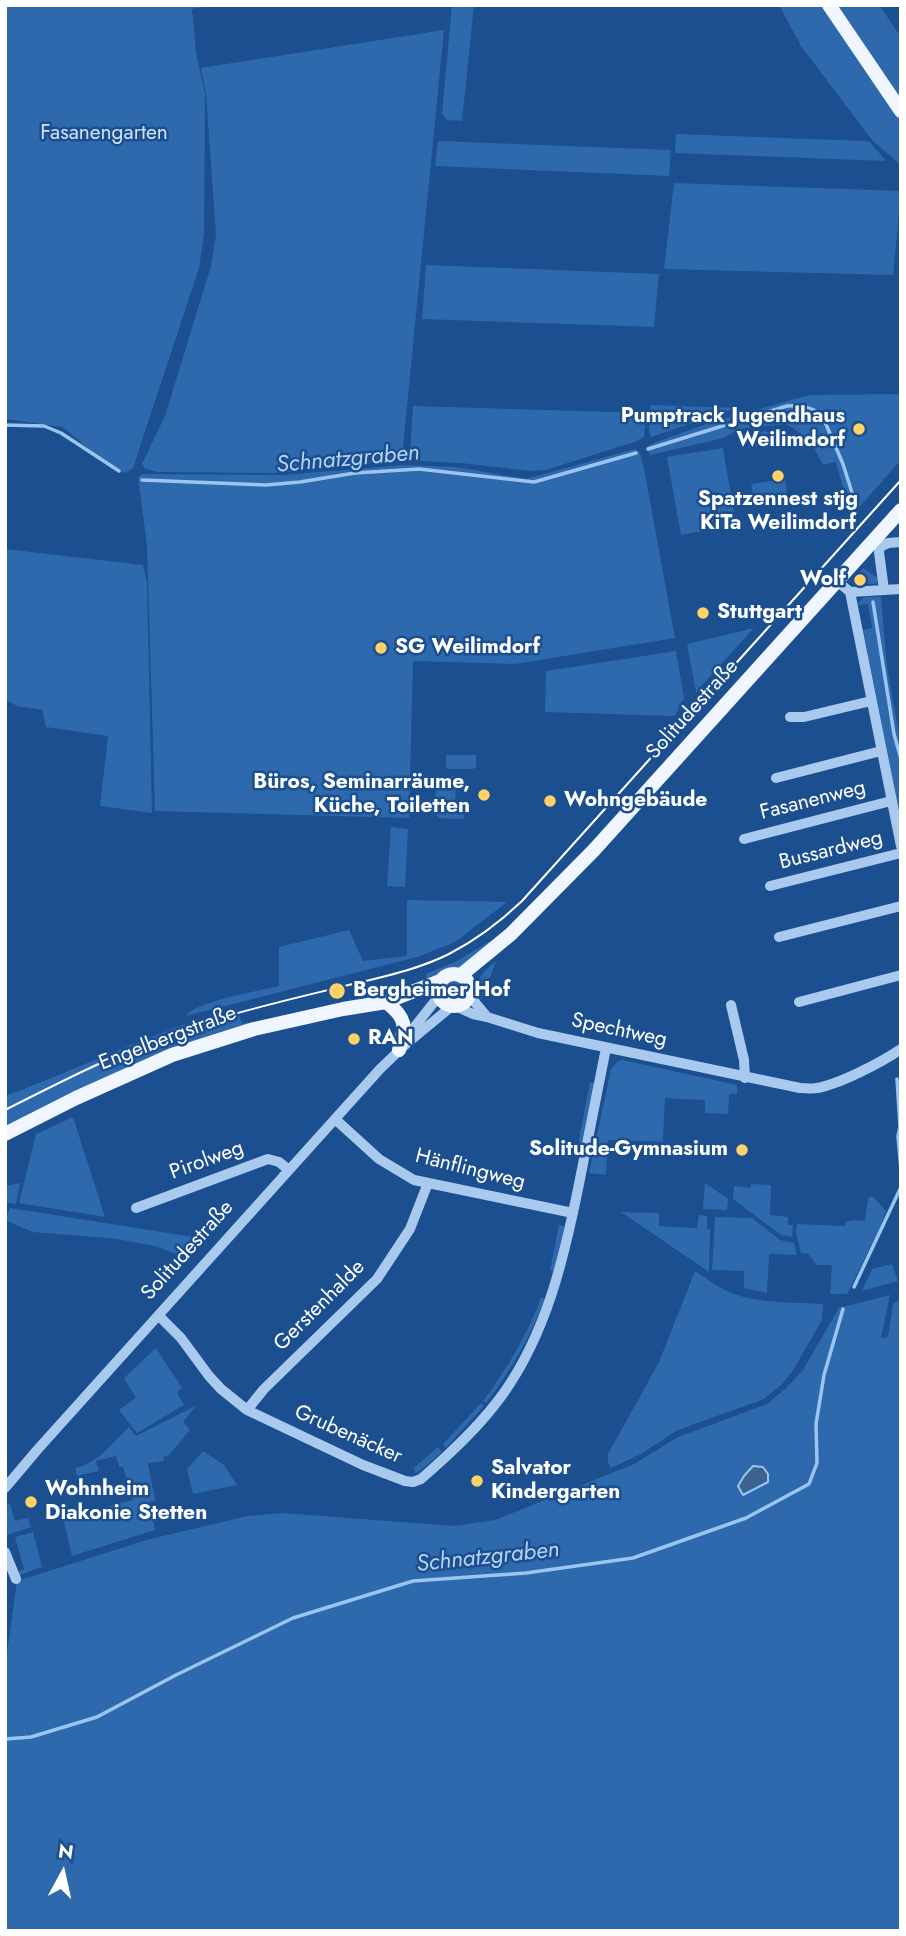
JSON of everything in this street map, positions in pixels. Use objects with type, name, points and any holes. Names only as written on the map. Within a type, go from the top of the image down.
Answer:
[{"type":"main road","points":[[829,5],[901,111]]},
{"type":"main road","points":[[870,66],[901,99]]},
{"type":"main road","name":"Solitudestraße","points":[[466,984],[594,850],[901,510]]},
{"type":"main road","points":[[449,974],[466,984],[465,1001],[454,1006],[444,1003],[439,991],[449,974]]},
{"type":"main road","name":"Engelbergstraße","points":[[5,1134],[76,1098],[172,1055],[254,1029],[439,991]]},
{"type":"main road","points":[[391,1000],[404,1023],[402,1047]]},
{"type":"street","points":[[884,590],[880,547],[901,542]]},
{"type":"street","points":[[837,581],[850,593],[901,846]]},
{"type":"street","points":[[850,593],[901,589]]},
{"type":"street","points":[[790,717],[804,717],[871,701]]},
{"type":"street","points":[[776,778],[881,751]]},
{"type":"street","name":"Fasanenweg","points":[[744,839],[891,801]]},
{"type":"street","name":"Bussardweg","points":[[770,886],[901,853]]},
{"type":"street","points":[[779,937],[901,906]]},
{"type":"street","points":[[799,1002],[901,975]]},
{"type":"street","points":[[466,984],[473,1000],[487,1017]]},
{"type":"street","name":"Solitudestraße","points":[[402,1047],[439,991]]},
{"type":"street","points":[[731,1004],[744,1060],[745,1078]]},
{"type":"street","name":"Solitudestraße","points":[[5,1488],[380,1069],[402,1047],[454,1006]]},
{"type":"street","name":"Spechtweg","points":[[454,1006],[538,1033],[800,1088],[831,1084],[901,1049]]},
{"type":"street","name":"Grubenäcker","points":[[159,1316],[181,1338],[221,1389],[247,1410],[373,1469],[405,1481],[421,1479],[462,1443],[499,1399],[521,1364],[543,1320],[552,1298],[573,1213],[606,1048]]},
{"type":"street","name":"Hänflingweg","points":[[335,1119],[379,1160],[414,1180],[573,1213]]},
{"type":"street","name":"Pirolweg","points":[[136,1208],[268,1159],[279,1162],[289,1170]]},
{"type":"street","name":"Gerstenhalde","points":[[247,1410],[264,1389],[377,1279],[410,1229],[428,1183]]},
{"type":"street","points":[[5,1552],[16,1578]]},
{"type":"green space","name":"Fasanengarten","points":[[5,5],[211,5],[192,9],[196,52],[205,94],[204,234],[199,268],[133,468],[125,473],[111,468],[63,427],[5,419]]},
{"type":"green space","points":[[452,5],[474,5],[462,121],[447,120],[442,114]]},
{"type":"green space","points":[[779,5],[879,5],[901,37],[901,165],[872,140],[801,46]]},
{"type":"green space","points":[[444,30],[402,457],[282,473],[158,472],[145,469],[142,464],[165,416],[211,266],[216,235],[206,94],[201,68]]},
{"type":"green space","points":[[676,134],[865,141],[870,142],[886,161],[675,153]]},
{"type":"green space","points":[[438,141],[671,150],[669,176],[435,166]]},
{"type":"green space","points":[[674,183],[901,191],[893,275],[664,269]]},
{"type":"green space","points":[[426,265],[659,274],[654,327],[422,319]]},
{"type":"green space","points":[[901,394],[901,460],[855,512],[842,484],[836,462],[823,465],[809,439],[786,424],[739,429],[724,438],[650,455],[647,447],[712,422],[810,395]]},
{"type":"green space","points":[[650,405],[737,408],[651,437]]},
{"type":"green space","points":[[413,406],[646,413],[644,437],[637,441],[546,470],[531,471],[415,459],[410,453]]},
{"type":"green space","points":[[764,431],[783,437],[784,443],[748,448],[753,434]]},
{"type":"green space","points":[[723,448],[736,525],[681,535],[667,457]]},
{"type":"green space","name":"SG Weilimdorf","points":[[635,449],[640,453],[644,469],[675,638],[515,664],[413,661],[409,818],[155,811],[147,545],[138,477],[143,474],[284,475],[403,465],[456,467],[526,479]]},
{"type":"green space","points":[[785,479],[787,493],[774,497],[753,494],[751,484]]},
{"type":"green space","points":[[5,549],[143,565],[147,582],[152,813],[100,806],[108,736],[46,727],[42,710],[17,706],[5,699]]},
{"type":"green space","points":[[863,568],[879,579],[876,584],[855,583],[854,578]]},
{"type":"green space","points":[[864,597],[881,597],[887,667],[901,745],[901,821],[863,630],[872,628],[868,604],[858,605]]},
{"type":"green space","points":[[754,628],[696,692],[687,644]]},
{"type":"green space","points":[[676,651],[684,698],[675,716],[545,712],[546,671]]},
{"type":"green space","points":[[446,755],[476,755],[476,767],[448,769]]},
{"type":"green space","points":[[443,776],[456,776],[455,809],[465,810],[464,819],[439,818],[435,813],[436,782]]},
{"type":"green space","points":[[391,827],[408,829],[405,887],[387,886]]},
{"type":"green space","points":[[407,900],[507,902],[455,942],[417,957],[186,1016],[215,1001],[279,986],[279,947],[349,930],[363,961],[407,956]]},
{"type":"green space","points":[[490,941],[491,943],[462,967],[445,969],[427,983],[426,974],[457,961]]},
{"type":"green space","points":[[496,961],[479,1001],[476,989],[479,978]]},
{"type":"green space","points":[[454,981],[460,984],[463,990],[460,996],[454,999],[448,996],[445,990],[448,984]]},
{"type":"green space","points":[[233,1009],[237,1010],[242,1024],[248,1022],[250,1025],[5,1128],[5,1096],[146,1039]]},
{"type":"green space","points":[[618,1061],[737,1085],[737,1094],[729,1094],[728,1114],[705,1113],[705,1100],[665,1098],[663,1142],[608,1140],[606,1175],[589,1173],[611,1069]]},
{"type":"green space","points":[[590,1082],[595,1083],[579,1156],[576,1155]]},
{"type":"green space","points":[[73,1117],[105,1217],[19,1203],[36,1134]]},
{"type":"green space","points":[[20,1183],[16,1204],[5,1202],[5,1186]]},
{"type":"green space","points":[[705,1183],[728,1199],[727,1210],[703,1209]]},
{"type":"green space","points":[[751,1184],[771,1185],[770,1215],[788,1217],[788,1225],[793,1225],[792,1237],[781,1235],[733,1199],[734,1186],[750,1188]]},
{"type":"green space","points":[[872,1196],[886,1211],[880,1228],[847,1294],[830,1294],[832,1265],[817,1265],[808,1254],[801,1253],[797,1224],[845,1226],[846,1222],[853,1220],[865,1221],[868,1198]]},
{"type":"green space","points":[[10,1208],[206,1239],[187,1258],[155,1246],[117,1239],[33,1232],[5,1220]]},
{"type":"green space","points":[[621,1212],[659,1213],[659,1226],[697,1228],[699,1215],[707,1216],[707,1229],[710,1229],[709,1272]]},
{"type":"green space","points":[[715,1217],[752,1218],[780,1240],[794,1243],[797,1255],[769,1254],[767,1293],[744,1288],[744,1271],[712,1270]]},
{"type":"green space","points":[[559,1225],[565,1226],[554,1271],[550,1270]]},
{"type":"green space","points":[[892,1264],[898,1281],[862,1291],[872,1269]]},
{"type":"green space","points":[[695,1271],[720,1288],[740,1296],[775,1302],[823,1304],[822,1320],[792,1372],[764,1399],[678,1430],[639,1455],[611,1468],[608,1454],[659,1362]]},
{"type":"green space","points":[[890,1295],[881,1338],[888,1337],[893,1304],[901,1298],[901,1931],[5,1931],[5,1667],[17,1581],[150,1539],[248,1516],[282,1513],[454,1526],[495,1520],[634,1464],[678,1437],[767,1404],[803,1370],[839,1308]]},
{"type":"green space","points":[[541,1298],[545,1299],[526,1340],[504,1379],[486,1403],[483,1401],[516,1351]]},
{"type":"green space","points":[[156,1348],[182,1388],[177,1392],[184,1405],[137,1433],[119,1410],[136,1398],[124,1378]]},
{"type":"green space","points":[[481,1403],[484,1406],[446,1448],[443,1444]]},
{"type":"green space","points":[[197,1405],[183,1422],[190,1430],[168,1456],[163,1457],[164,1461],[148,1463],[155,1500],[150,1502],[155,1530],[72,1556],[63,1518],[133,1500],[123,1467],[119,1467],[116,1456],[96,1461],[99,1471],[77,1476],[75,1468],[98,1457],[129,1427],[136,1436]]},
{"type":"green space","points":[[438,1447],[442,1452],[415,1473],[414,1468]]},
{"type":"green space","points":[[203,1451],[224,1465],[237,1485],[193,1494],[187,1469]]},
{"type":"green space","points":[[10,1504],[15,1521],[28,1518],[31,1527],[7,1535],[5,1506]]},
{"type":"green space","points":[[33,1532],[42,1567],[17,1576],[16,1573],[24,1569],[15,1537]]},
{"type":"shaded area","points":[[753,1466],[763,1467],[768,1474],[768,1482],[743,1495],[738,1486]]},
{"type":"waterway","name":"Schnatzgraben","points":[[648,449],[787,406],[806,407],[822,415],[843,464],[854,499]]},
{"type":"waterway","name":"Schnatzgraben","points":[[5,425],[44,426],[61,433],[119,471]]},
{"type":"waterway","name":"Schnatzgraben","points":[[142,480],[266,485],[355,473],[419,469],[534,482],[636,453]]},
{"type":"waterway","name":"Schnatzgraben","points":[[873,602],[894,734],[901,759]]},
{"type":"waterway","name":"Schnatzgraben","points":[[897,1079],[901,1170]]},
{"type":"waterway","name":"Schnatzgraben","points":[[854,1287],[901,1187]]},
{"type":"waterway","name":"Schnatzgraben","points":[[5,1739],[31,1737],[97,1717],[293,1618],[413,1581],[526,1573],[633,1558],[746,1518],[809,1484],[817,1463],[816,1424],[824,1375],[843,1309]]},
{"type":"tram line","points":[[5,1110],[98,1064],[170,1034],[253,1009],[414,968],[449,954],[478,937],[522,901],[901,480]]},
{"type":"place","name":"Pumptrack Jugendhaus Weilimdorf","points":[[859,429]]},
{"type":"place","name":"Spatzennest stjg KiTa Weilimdorf","points":[[778,476]]},
{"type":"place","name":"Wolf","points":[[860,580]]},
{"type":"place","name":"Stuttgart","points":[[703,613]]},
{"type":"place","name":"SG Weilimdorf","points":[[381,648]]},
{"type":"place","name":"Büros, Seminarräume, Küche, Toiletten","points":[[484,795]]},
{"type":"place","name":"Wohngebäude","points":[[550,801]]},
{"type":"place","name":"Bergheimer Hof","points":[[337,991]]},
{"type":"place","name":"RAN","points":[[354,1039]]},
{"type":"place","name":"Solitude-Gymnasium","points":[[742,1150]]},
{"type":"place","name":"Salvator Kindergarten","points":[[477,1481]]},
{"type":"place","name":"Wohnheim Diakonie Stetten","points":[[31,1502]]}]
